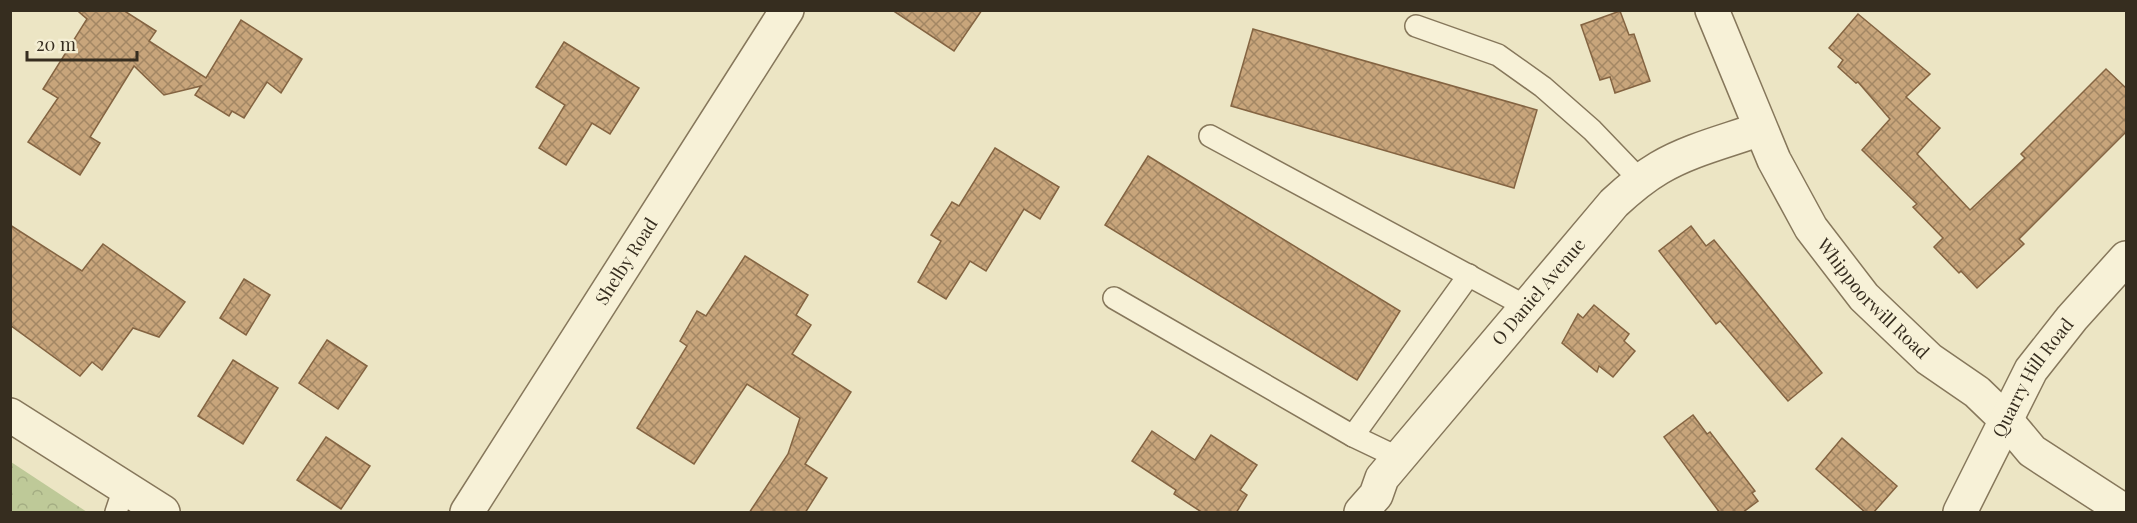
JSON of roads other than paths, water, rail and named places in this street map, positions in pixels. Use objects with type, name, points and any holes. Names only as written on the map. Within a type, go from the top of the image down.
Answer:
[{"type":"street","name":"Shelby Road","points":[[467,513],[787,10]]},
{"type":"street","name":"Whippoorwill Road","points":[[1712,10],[1760,129],[1810,228],[1864,297],[1929,358],[1977,392],[2006,420],[2032,451],[2127,512]]},
{"type":"street","name":"O Daniel Avenue","points":[[1361,513],[1376,495],[1382,478],[1614,203],[1640,180],[1661,166],[1760,129]]},
{"type":"street","name":"Quarry Hill Road","points":[[1960,513],[2031,370],[2072,318],[2127,258]]},
{"type":"street","points":[[10,415],[120,500],[163,513]]},
{"type":"lane","points":[[1416,26],[1498,56],[1543,87],[1592,129],[1640,180]]},
{"type":"lane","points":[[1210,136],[1527,307]]},
{"type":"lane","points":[[1353,436],[1469,276]]},
{"type":"lane","points":[[1114,298],[1353,436],[1400,458]]}]
